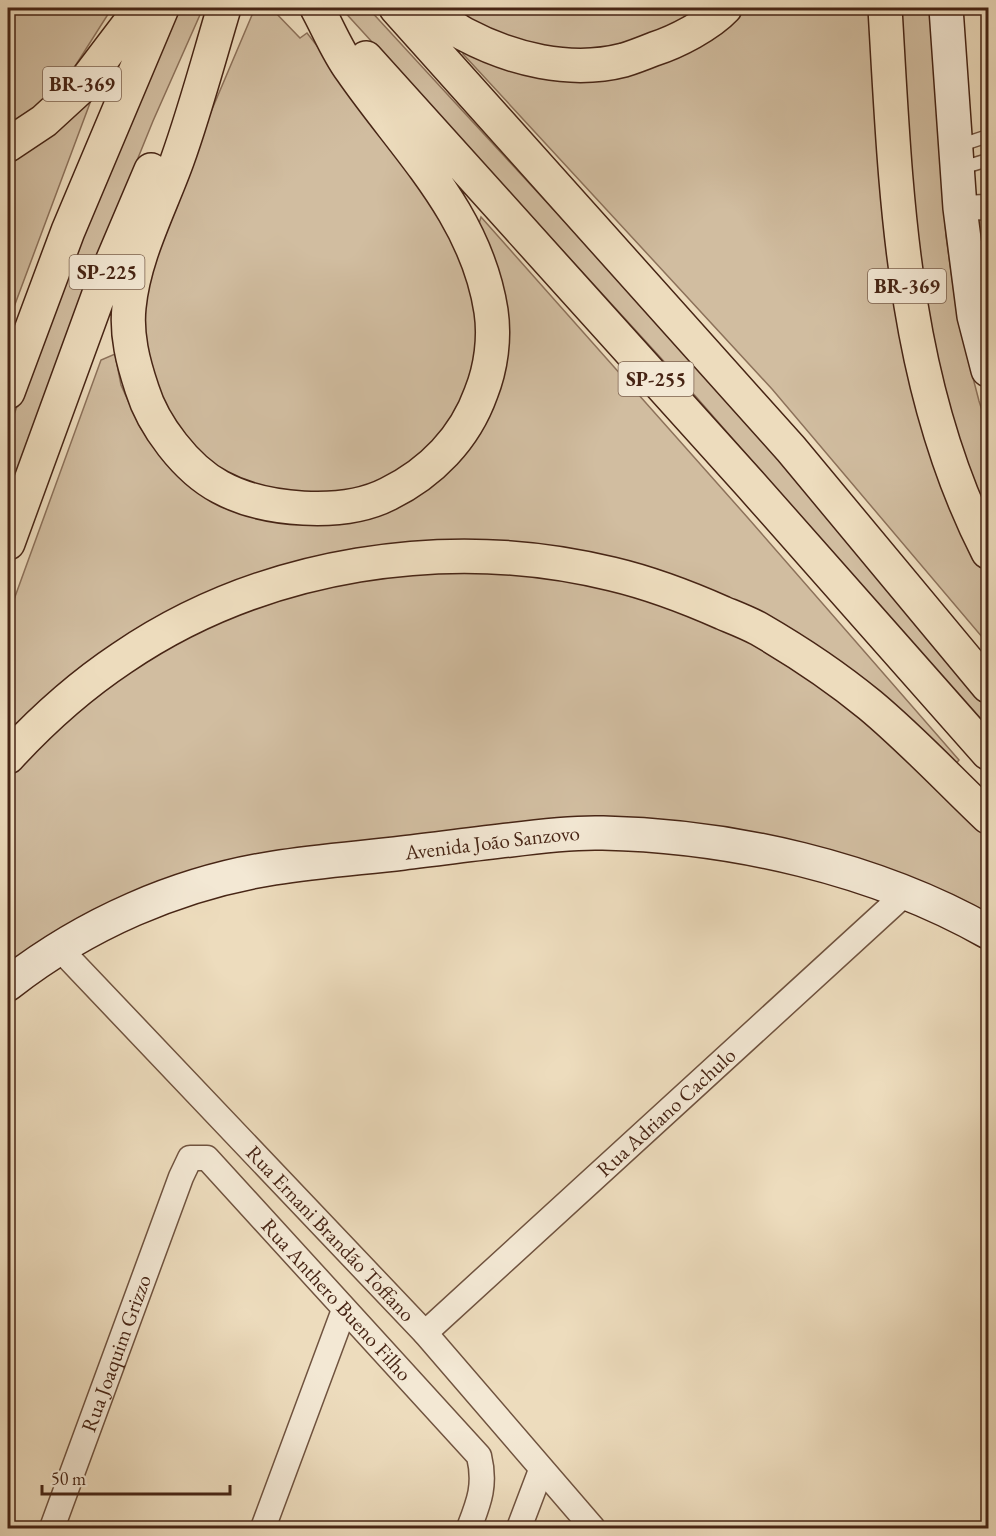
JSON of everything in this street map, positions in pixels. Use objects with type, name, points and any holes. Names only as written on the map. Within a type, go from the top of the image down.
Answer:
[{"type":"highway","name":"BR-369","points":[[8,145],[44,121],[81,87],[141,8]]},
{"type":"highway","name":"SP-225","points":[[8,392],[68,231],[162,8]]},
{"type":"highway","name":"SP-225","points":[[8,543],[103,283],[223,8]]},
{"type":"highway","points":[[223,8],[178,158],[137,266],[129,307],[129,342],[148,408],[170,442],[196,470],[220,488],[252,499],[318,510],[353,505],[386,496],[417,477],[437,461],[463,433],[476,406],[488,375],[492,345],[491,313],[482,270],[466,232],[445,195],[349,67],[319,8]]},
{"type":"highway","name":"SP-255","points":[[319,8],[744,476],[988,753]]},
{"type":"highway","name":"SP-255","points":[[396,8],[783,440],[988,686]]},
{"type":"highway","points":[[426,8],[462,33],[502,52],[541,62],[582,66],[622,60],[666,45],[693,31],[725,8]]},
{"type":"highway","name":"BR-369","points":[[885,8],[894,168],[903,257],[913,320],[926,383],[945,445],[971,518],[988,552]]},
{"type":"highway","points":[[8,757],[32,730],[75,692],[123,657],[180,624],[234,600],[298,578],[354,566],[409,558],[456,556],[527,559],[585,567],[642,581],[757,628],[812,663],[870,706],[988,817]]},
{"type":"main road","points":[[946,8],[956,158],[974,207],[974,316],[988,370]]},
{"type":"main road","name":"Avenida João Sanzovo","points":[[8,984],[59,948],[106,922],[157,899],[209,882],[274,868],[544,836],[601,832],[660,837],[758,851],[838,869],[907,892],[954,913],[988,932]]},
{"type":"street","name":"Rua Adriano Cachulo","points":[[424,1333],[907,892]]},
{"type":"street","name":"Rua Ernani Brandão Toffano","points":[[59,948],[424,1333],[593,1528]]},
{"type":"street","name":"Rua Anthero Bueno Filho","points":[[181,1178],[190,1158],[207,1158],[479,1456],[483,1474],[479,1501],[469,1528]]},
{"type":"street","name":"Rua Joaquim Grizzo","points":[[52,1528],[181,1178]]},
{"type":"street","points":[[263,1528],[344,1310]]},
{"type":"street","points":[[519,1528],[541,1470]]},
{"type":"lane","points":[[956,158],[988,136]]},
{"type":"lane","points":[[956,158],[988,160]]},
{"type":"shaded area","points":[[8,8],[112,8],[72,71],[34,108],[8,124]]},
{"type":"shaded area","points":[[178,8],[203,8],[153,121],[71,323],[8,496],[8,431],[51,313]]},
{"type":"shaded area","points":[[255,8],[271,8],[300,38],[307,33],[426,185],[468,266],[484,349],[462,413],[417,467],[346,496],[273,495],[203,464],[160,406],[139,311],[157,239]]},
{"type":"shaded area","points":[[341,8],[368,8],[715,385],[988,707],[988,731],[691,391]]},
{"type":"shaded area","points":[[451,8],[708,8],[678,28],[596,52],[550,49],[512,40]]},
{"type":"shaded area","points":[[742,8],[874,8],[888,237],[982,562],[988,575],[988,644],[772,389],[463,54],[464,48],[508,67],[728,23]]},
{"type":"shaded area","points":[[896,8],[931,8],[946,236],[958,320],[988,429],[988,525],[966,471],[922,311]]},
{"type":"shaded area","points":[[90,103],[8,323],[8,160],[78,107]]},
{"type":"shaded area","points":[[481,217],[959,760],[954,766],[663,576],[299,565],[8,740],[8,616],[101,360],[115,354],[121,385],[140,427],[161,455],[342,519],[479,423],[478,227]]},
{"type":"shaded area","points":[[516,570],[657,600],[755,643],[861,713],[988,835],[988,917],[667,822],[104,909],[61,928],[8,966],[8,773],[29,750],[65,719],[156,654],[228,618],[279,599],[331,585],[377,577],[436,572]]}]
